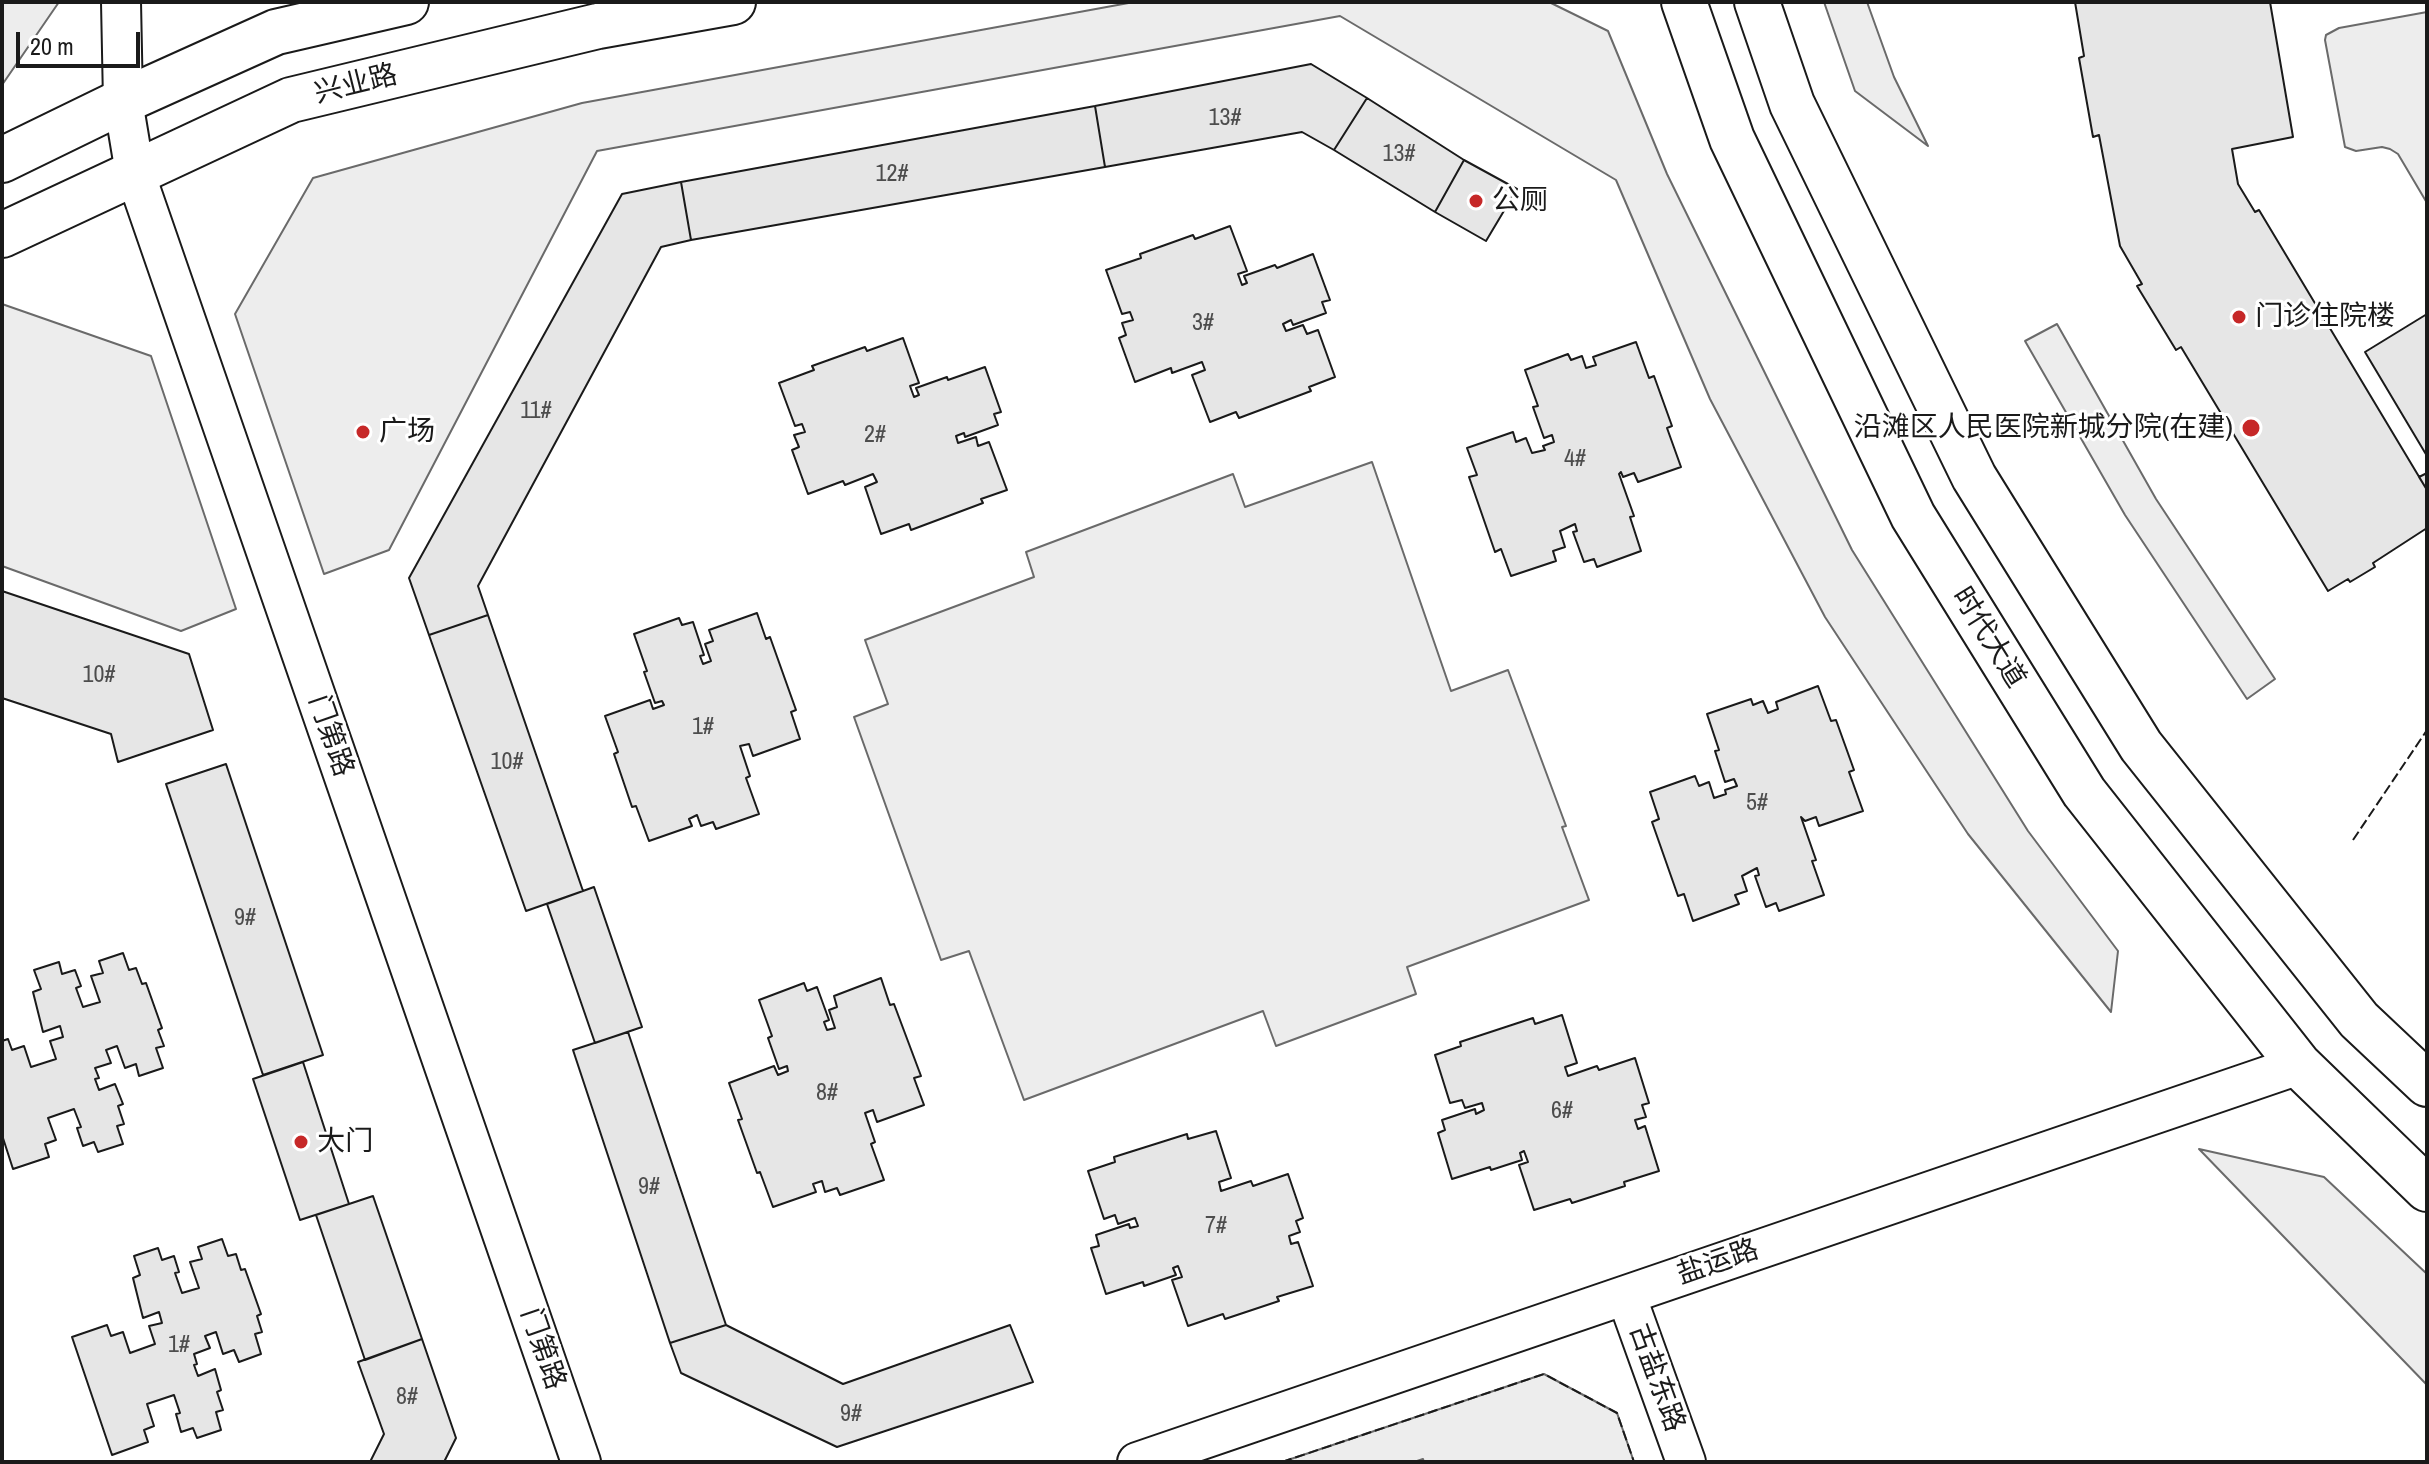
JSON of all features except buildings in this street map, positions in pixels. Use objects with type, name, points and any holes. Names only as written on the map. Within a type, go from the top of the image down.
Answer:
[{"type":"main road","points":[[2,160],[276,32],[406,2]]},
{"type":"main road","name":"兴业路","points":[[2,235],[291,100],[598,26],[733,2]]},
{"type":"main road","name":"时代大道","points":[[1684,2],[1732,139],[1913,516],[2084,792],[2299,1065],[2427,1189]]},
{"type":"main road","points":[[1757,2],[1792,104],[1974,477],[2141,746],[2359,1020],[2427,1084]]},
{"type":"street","name":"门第路","points":[[121,2],[123,101],[135,173],[581,1462]]},
{"type":"street","name":"盐运路","points":[[1137,1462],[2299,1065]]},
{"type":"street","name":"古盐东路","points":[[1626,1295],[1686,1462]]},
{"type":"shaded area","points":[[2,2],[59,2],[2,85]]},
{"type":"shaded area","points":[[1134,2],[1549,2],[1608,31],[1667,174],[1852,550],[2028,831],[2118,951],[2111,1012],[1968,834],[1825,617],[1710,399],[1616,180],[1340,16],[597,151],[389,550],[324,574],[235,314],[313,178],[582,103]]},
{"type":"shaded area","points":[[1824,2],[1867,2],[1894,77],[1928,146],[1855,91]]},
{"type":"shaded area","points":[[2427,12],[2427,203],[2398,154],[2382,147],[2356,151],[2345,147],[2325,40],[2326,35],[2339,28]]},
{"type":"shaded area","points":[[2,304],[151,356],[236,609],[181,631],[2,566]]},
{"type":"shaded area","points":[[2057,324],[2156,499],[2275,679],[2247,699],[2125,515],[2025,341]]},
{"type":"shaded area","points":[[1372,462],[1451,691],[1508,670],[1566,826],[1562,827],[1589,900],[1407,967],[1416,994],[1276,1046],[1263,1011],[1024,1100],[969,951],[941,960],[854,717],[888,704],[865,640],[1034,577],[1026,552],[1233,474],[1245,507]]},
{"type":"shaded area","points":[[2199,1149],[2324,1177],[2427,1274],[2427,1385]]},
{"type":"shaded area","points":[[1544,1374],[1617,1413],[1634,1462],[1424,1462],[1423,1459],[1414,1462],[1282,1462]]},
{"type":"fence","points":[[2353,840],[2427,730]]},
{"type":"fence","points":[[1282,1462],[1544,1374],[1617,1413],[1634,1462]]},
{"type":"place","name":"公厕","points":[[1476,201]]},
{"type":"place","name":"门诊住院楼","points":[[2239,317]]},
{"type":"place","name":"沿滩区人民医院新城分院(在建)","points":[[2251,428]]},
{"type":"place","name":"广场","points":[[363,432]]},
{"type":"place","name":"大门","points":[[301,1142]]}]
